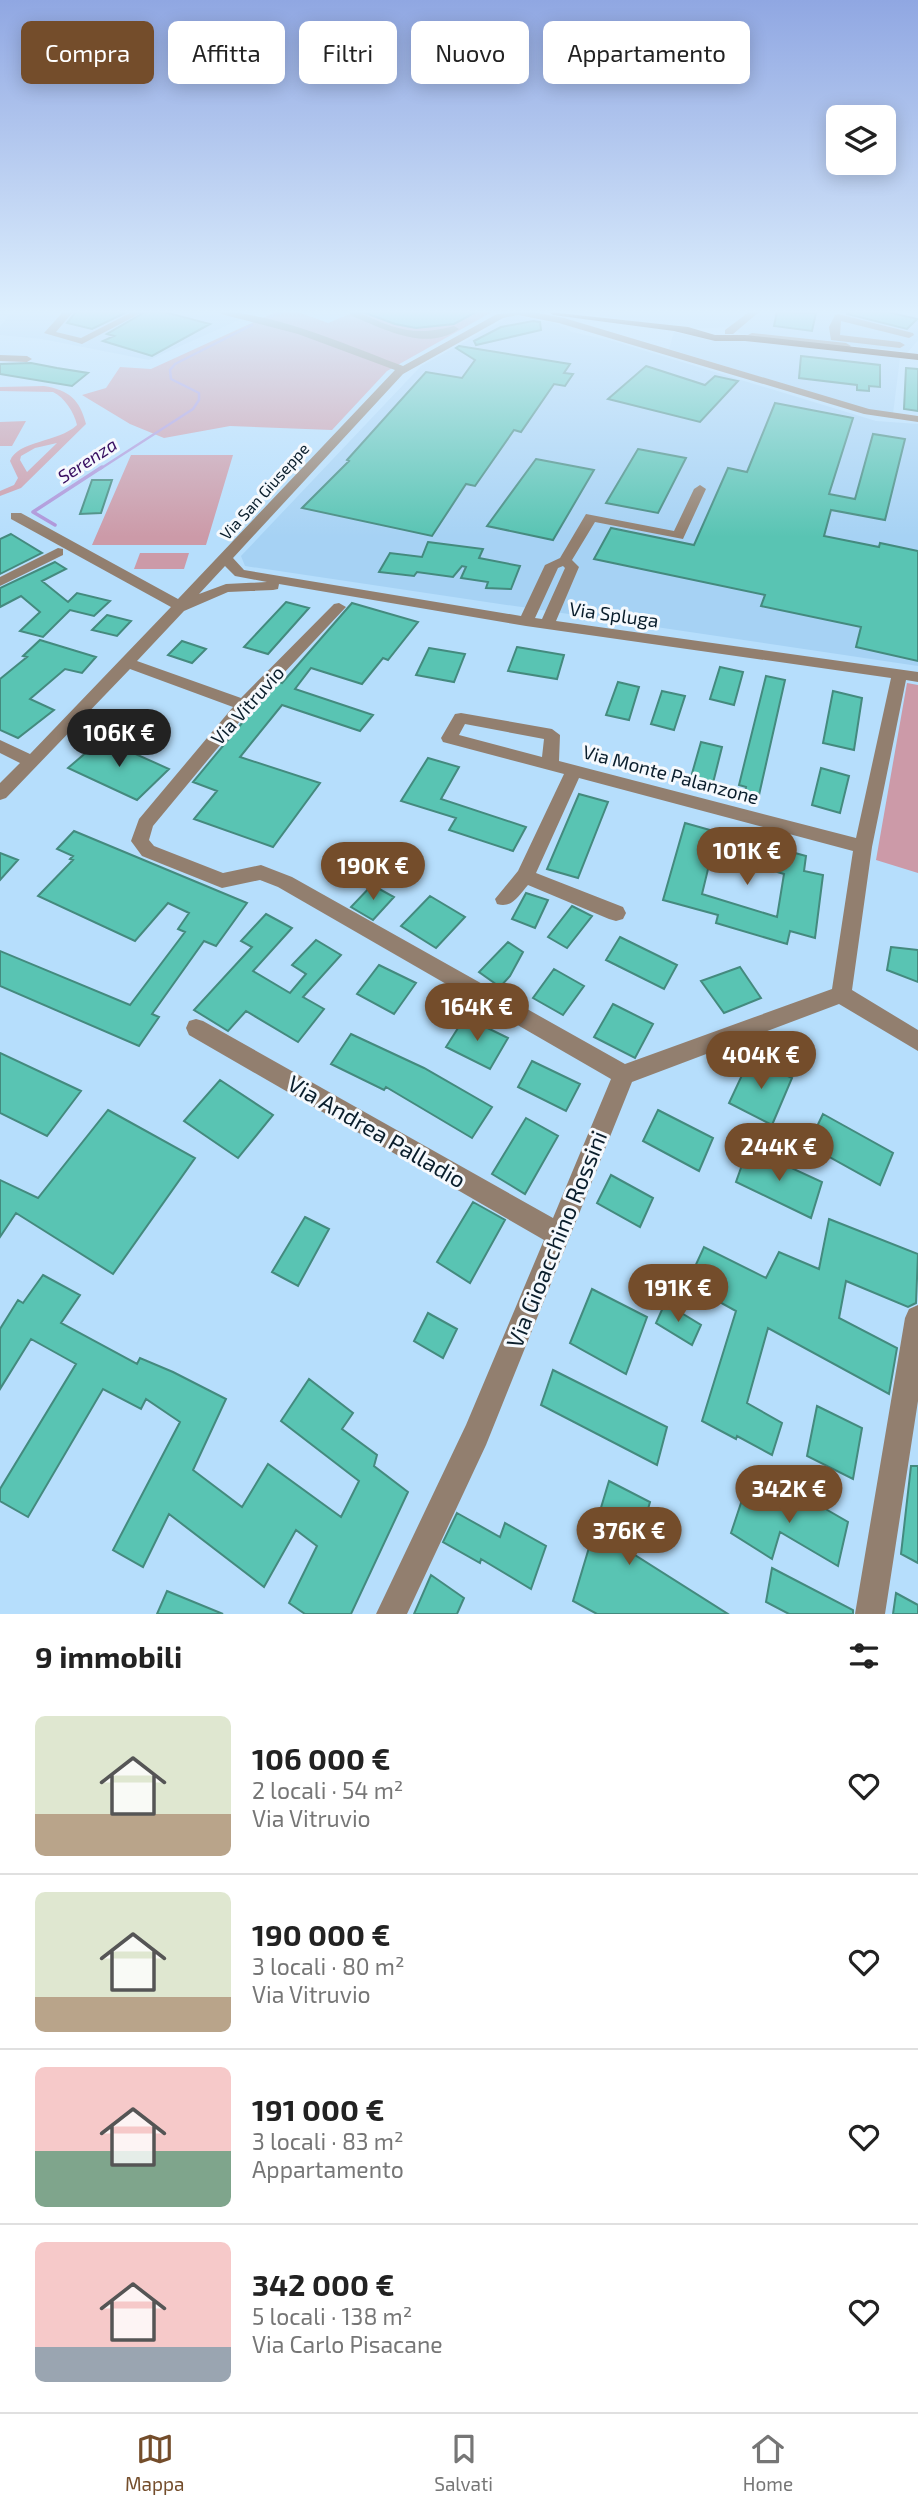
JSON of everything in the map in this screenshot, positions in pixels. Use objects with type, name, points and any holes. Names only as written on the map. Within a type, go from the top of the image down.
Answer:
[{"type":"street","name":"Via San Giuseppe","points":[[0,793],[78,716],[385,387]]},
{"type":"street","points":[[786,387],[869,412],[918,419]]},
{"type":"street","points":[[526,621],[552,565],[565,561],[591,517],[678,536],[700,489]]},
{"type":"street","points":[[16,516],[181,607]]},
{"type":"street","points":[[0,582],[58,552]]},
{"type":"street","name":"Via Spluga","points":[[226,559],[240,573],[305,585],[526,621],[909,675]]},
{"type":"street","points":[[547,624],[572,567],[565,561]]},
{"type":"street","points":[[207,577],[226,588]]},
{"type":"street","name":"Via Spluga","points":[[181,607],[226,588],[305,585]]},
{"type":"street","name":"Via Vitruvio","points":[[339,607],[244,705],[145,824],[141,841],[148,851],[222,881],[261,872],[285,881],[624,1075]]},
{"type":"street","points":[[126,662],[244,705]]},
{"type":"street","points":[[841,994],[863,847],[909,675]]},
{"type":"street","name":"Via Monte Palanzone","points":[[550,764],[552,735],[461,718],[449,738],[863,847]]},
{"type":"street","points":[[0,746],[30,761]]},
{"type":"street","points":[[504,899],[525,876],[574,770]]},
{"type":"street","points":[[525,876],[616,913]]},
{"type":"street","points":[[624,1075],[841,994]]},
{"type":"street","points":[[841,994],[918,1041]]},
{"type":"street","name":"Via Andrea Palladio","points":[[196,1028],[558,1234]]},
{"type":"street","name":"Via Gioacchino Rossini","points":[[391,1614],[476,1435],[624,1075]]},
{"type":"street","points":[[870,1614],[917,1324]]},
{"type":"shaded area","points":[[0,387],[49,387],[60,390],[77,402],[86,424],[21,488],[0,496],[0,491],[14,485],[18,478],[10,461],[14,454],[30,445],[69,431],[77,425],[68,406],[53,392],[0,391]],"holes":[[[57,443],[27,472],[20,460],[21,456],[35,448]]]},
{"type":"shaded area","points":[[372,387],[332,430],[230,426],[164,438],[130,424],[82,395],[106,388]]},
{"type":"shaded area","points":[[401,387],[765,387],[876,421],[918,424],[918,666],[245,566],[241,556]]},
{"type":"shaded area","points":[[794,387],[896,387],[893,414],[862,408]]},
{"type":"shaded area","points":[[26,421],[12,446],[0,446],[0,422]]},
{"type":"shaded area","points":[[131,455],[233,455],[206,545],[92,545]]},
{"type":"shaded area","points":[[140,553],[189,553],[184,569],[134,569]]},
{"type":"shaded area","points":[[907,683],[918,685],[918,873],[876,860]]},
{"type":"building","points":[[412,387],[552,387],[521,432],[514,430],[475,486],[466,484],[432,536],[302,508],[349,461],[347,460]]},
{"type":"building","points":[[621,387],[732,387],[700,422],[608,399]]},
{"type":"building","points":[[857,387],[869,387],[869,391],[857,390]]},
{"type":"building","points":[[905,387],[918,387],[918,411],[904,409]]},
{"type":"building","points":[[775,403],[853,418],[829,494],[855,499],[873,434],[905,439],[885,520],[831,510],[824,536],[879,547],[880,543],[918,551],[918,661],[856,647],[861,627],[761,606],[765,595],[594,559],[611,528],[694,545],[728,468],[747,472]]},
{"type":"building","points":[[638,449],[686,458],[658,513],[606,503]]},
{"type":"building","points":[[536,459],[594,470],[553,540],[487,526]]},
{"type":"building","points":[[92,480],[112,480],[101,513],[80,514]]},
{"type":"building","points":[[11,534],[42,553],[0,574],[0,539]]},
{"type":"building","points":[[428,542],[483,549],[479,558],[520,566],[511,589],[486,588],[488,582],[461,578],[466,567],[462,566],[453,577],[417,572],[414,576],[379,572],[390,553],[422,557]]},
{"type":"building","points":[[55,562],[66,569],[42,581],[68,602],[77,593],[110,601],[94,616],[70,610],[43,637],[20,631],[40,612],[21,596],[0,607],[0,588]]},
{"type":"building","points":[[286,602],[309,608],[268,654],[244,647]]},
{"type":"building","points":[[352,603],[418,622],[388,660],[383,658],[362,684],[311,668],[295,689],[373,715],[360,731],[282,705],[240,757],[320,783],[273,847],[194,819],[217,791],[193,782],[252,711],[279,682],[282,683]]},
{"type":"building","points":[[107,615],[131,621],[117,636],[92,630]]},
{"type":"building","points":[[40,640],[96,657],[82,673],[65,669],[30,699],[54,710],[18,738],[0,730],[0,679],[27,657],[23,656]]},
{"type":"building","points":[[182,641],[206,649],[192,663],[168,655]]},
{"type":"building","points":[[517,647],[564,655],[557,679],[508,671]]},
{"type":"building","points":[[429,648],[465,654],[454,682],[416,675]]},
{"type":"building","points":[[720,667],[743,672],[734,705],[710,699]]},
{"type":"building","points":[[766,676],[785,680],[759,795],[745,792],[746,787],[739,785]]},
{"type":"building","points":[[618,682],[639,687],[629,720],[606,715]]},
{"type":"building","points":[[662,691],[685,696],[674,730],[651,724]]},
{"type":"building","points":[[833,691],[862,698],[854,750],[823,743]]},
{"type":"building","points":[[102,739],[169,769],[137,800],[68,768]]},
{"type":"building","points":[[701,742],[722,747],[713,783],[691,777]]},
{"type":"building","points":[[428,758],[459,767],[441,799],[526,827],[513,851],[449,830],[456,818],[401,801]]},
{"type":"building","points":[[821,768],[849,776],[840,813],[812,805]]},
{"type":"building","points":[[579,794],[608,802],[578,878],[547,869]]},
{"type":"building","points":[[685,823],[717,832],[702,894],[777,917],[784,874],[734,859],[737,837],[806,856],[804,871],[823,875],[815,938],[790,931],[787,944],[716,923],[718,915],[663,900]]},
{"type":"building","points":[[74,831],[247,903],[216,946],[204,941],[152,1014],[159,1017],[139,1046],[0,986],[0,951],[130,1005],[185,932],[178,929],[189,913],[168,903],[135,941],[38,896],[73,860],[70,859],[73,856],[57,849]]},
{"type":"building","points":[[0,853],[18,860],[0,880]]},
{"type":"building","points":[[372,885],[394,897],[373,920],[351,907]]},
{"type":"building","points":[[526,893],[548,900],[535,928],[512,919]]},
{"type":"building","points":[[430,896],[465,917],[436,948],[401,926]]},
{"type":"building","points":[[572,906],[592,916],[567,948],[548,937]]},
{"type":"building","points":[[266,914],[292,928],[253,971],[290,993],[306,974],[292,965],[316,940],[341,955],[303,997],[324,1009],[298,1042],[246,1011],[228,1031],[194,1010],[252,947],[241,941]]},
{"type":"building","points":[[620,937],[677,965],[664,989],[606,960]]},
{"type":"building","points":[[508,942],[523,952],[510,976],[500,987],[479,972]]},
{"type":"building","points":[[891,947],[918,950],[918,982],[887,970]]},
{"type":"building","points":[[379,965],[416,983],[394,1014],[357,994]]},
{"type":"building","points":[[740,967],[761,998],[724,1013],[701,981]]},
{"type":"building","points":[[554,969],[584,986],[563,1015],[533,998]]},
{"type":"building","points":[[613,1004],[653,1024],[635,1058],[594,1037]]},
{"type":"building","points":[[465,1017],[508,1038],[490,1069],[446,1047]]},
{"type":"building","points":[[351,1034],[424,1068],[492,1107],[472,1138],[386,1087],[384,1090],[331,1064]]},
{"type":"building","points":[[0,1053],[81,1091],[47,1136],[0,1113]]},
{"type":"building","points":[[750,1058],[792,1078],[772,1125],[729,1103]]},
{"type":"building","points":[[532,1061],[580,1084],[566,1111],[518,1087]]},
{"type":"building","points":[[220,1080],[273,1115],[238,1158],[184,1121]]},
{"type":"building","points":[[108,1110],[195,1158],[113,1274],[16,1213],[0,1237],[0,1180],[38,1198]]},
{"type":"building","points":[[658,1110],[713,1138],[699,1171],[643,1141]]},
{"type":"building","points":[[823,1114],[893,1153],[880,1185],[808,1145]]},
{"type":"building","points":[[526,1118],[558,1136],[525,1194],[492,1174]]},
{"type":"building","points":[[748,1148],[822,1182],[811,1218],[736,1182]]},
{"type":"building","points":[[611,1175],[653,1198],[640,1227],[597,1203]]},
{"type":"building","points":[[473,1202],[505,1220],[470,1283],[437,1262]]},
{"type":"building","points":[[305,1217],[329,1229],[298,1286],[272,1272]]},
{"type":"building","points":[[829,1219],[918,1254],[916,1303],[908,1307],[846,1281],[839,1318],[897,1348],[889,1394],[768,1328],[747,1403],[782,1423],[772,1455],[702,1421],[736,1311],[687,1284],[704,1247],[766,1278],[779,1252],[819,1269]]},
{"type":"building","points":[[43,1275],[80,1295],[61,1323],[137,1364],[140,1358],[226,1399],[193,1470],[242,1507],[268,1464],[341,1517],[359,1481],[281,1421],[309,1379],[353,1413],[342,1429],[377,1455],[374,1466],[408,1492],[351,1614],[305,1614],[289,1603],[317,1546],[296,1530],[264,1587],[169,1514],[143,1567],[113,1550],[180,1422],[146,1399],[141,1409],[103,1389],[28,1517],[0,1501],[0,1489],[76,1364],[31,1339],[0,1389],[0,1329],[18,1300],[23,1303]]},
{"type":"building","points":[[592,1289],[647,1317],[626,1374],[570,1343]]},
{"type":"building","points":[[665,1303],[701,1325],[692,1345],[656,1323]]},
{"type":"building","points":[[428,1313],[457,1329],[443,1358],[414,1341]]},
{"type":"building","points":[[553,1370],[667,1427],[657,1465],[541,1405]]},
{"type":"building","points":[[817,1406],[862,1428],[853,1479],[807,1456]]},
{"type":"building","points":[[911,1466],[918,1466],[918,1563],[901,1554]]},
{"type":"building","points":[[609,1481],[650,1502],[635,1555],[728,1614],[597,1614],[573,1601]]},
{"type":"building","points":[[748,1482],[792,1509],[796,1492],[848,1522],[838,1566],[780,1532],[772,1559],[731,1533]]},
{"type":"building","points":[[457,1513],[500,1537],[505,1523],[546,1546],[531,1589],[481,1559],[480,1563],[443,1542]]},
{"type":"building","points":[[772,1568],[853,1610],[853,1614],[789,1614],[766,1602]]},
{"type":"building","points":[[431,1575],[464,1598],[457,1614],[414,1614]]},
{"type":"building","points":[[167,1591],[223,1614],[157,1614]]},
{"type":"building","points":[[896,1593],[918,1605],[918,1614],[893,1614]]},
{"type":"waterway","name":"Serenza","points":[[100,469],[193,409],[199,400],[199,393],[188,387]]},
{"type":"waterway","name":"Serenza","points":[[55,525],[33,512],[102,467]]}]
